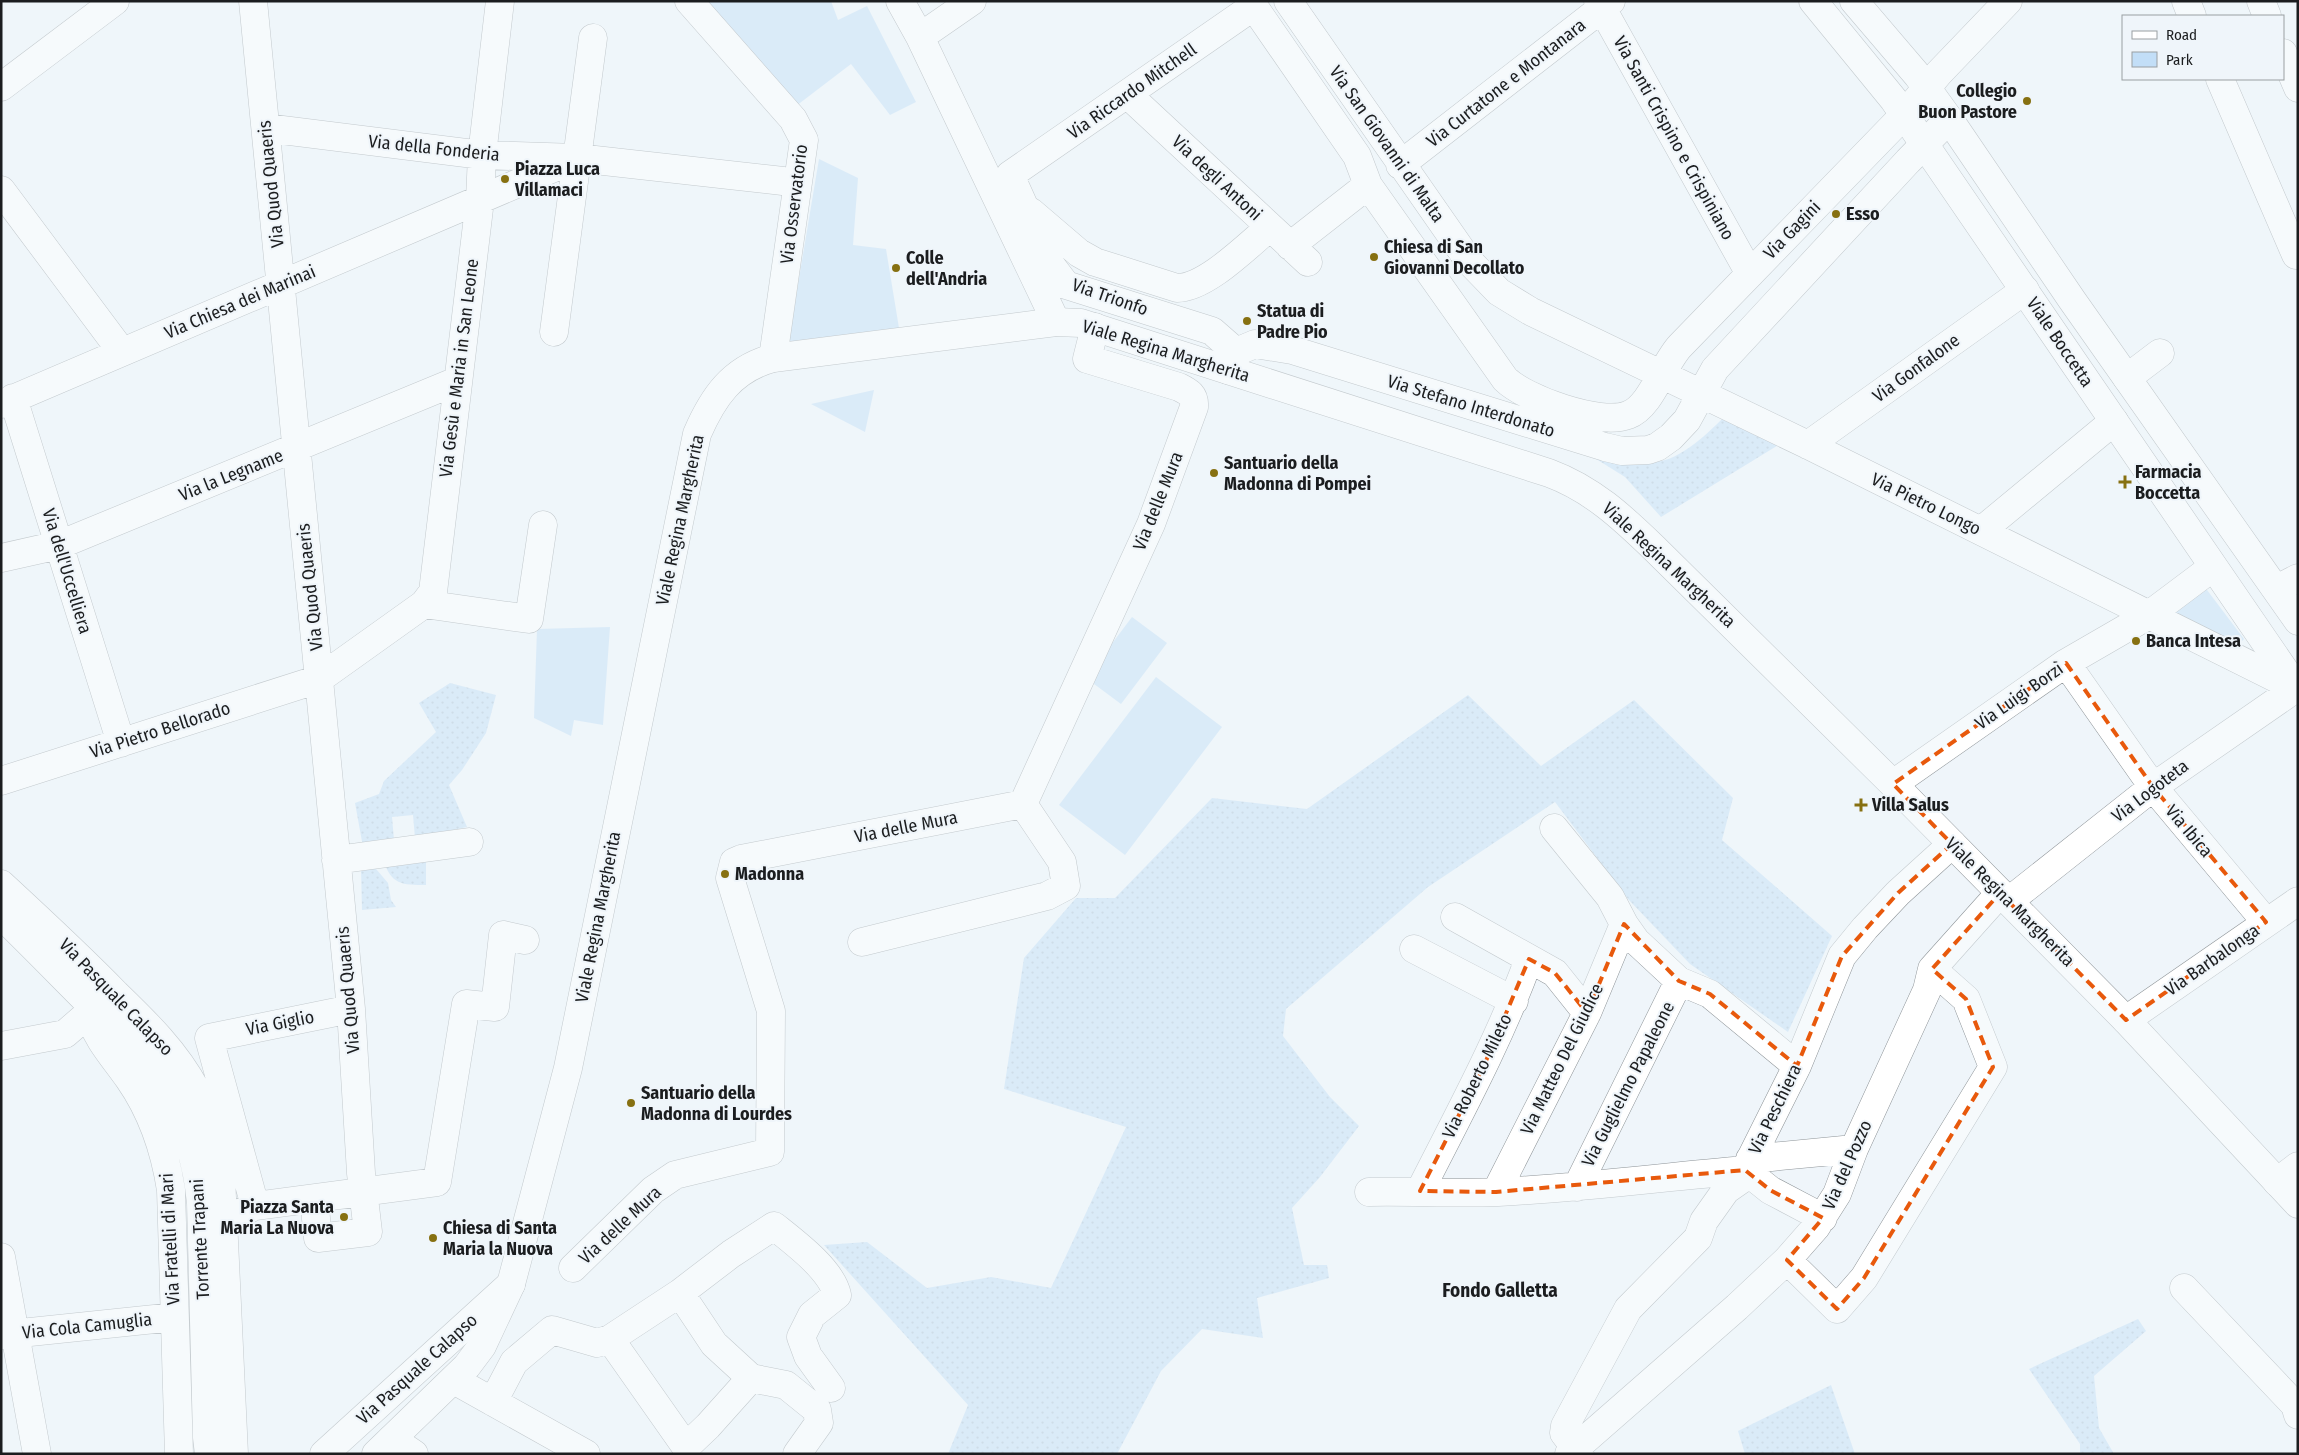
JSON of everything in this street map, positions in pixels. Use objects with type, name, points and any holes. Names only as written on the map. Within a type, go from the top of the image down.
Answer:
[{"type":"street","points":[[1,87],[115,1]]},
{"type":"street","name":"Via Quod Quaeris","points":[[253,1],[351,1009],[362,1183],[368,1232],[318,1238],[314,1199]]},
{"type":"street","name":"Via Gesù e Maria in San Leone","points":[[319,679],[424,604],[433,592],[480,200],[482,155],[500,1]]},
{"type":"street","name":"Via Osservatorio","points":[[689,1],[794,119],[804,140],[773,358]]},
{"type":"street","points":[[900,1],[920,37],[1056,322]]},
{"type":"street","points":[[920,37],[972,1]]},
{"type":"street","name":"Via San Giovanni di Malta","points":[[1288,1],[1400,165],[1469,261],[1499,292],[1530,311],[1702,394]]},
{"type":"street","name":"Viale Boccetta","points":[[1813,1],[1899,108],[2297,689]]},
{"type":"street","name":"Viale Boccetta","points":[[1854,1],[1922,82],[2127,378],[2287,583],[2298,621]]},
{"type":"street","points":[[1922,82],[1989,1]]},
{"type":"street","points":[[1922,82],[1939,74],[2008,1]]},
{"type":"street","points":[[2186,1],[2192,15]]},
{"type":"street","points":[[2261,1],[2267,15]]},
{"type":"street","name":"Via Curtatone e Montanara","points":[[1400,165],[1604,4]]},
{"type":"street","name":"Via Santi Crispino e Crispiniano","points":[[1604,4],[1750,274]]},
{"type":"street","name":"Via Gagini","points":[[1243,6],[1357,156],[1368,186],[1505,379],[1513,387],[1531,396],[1580,413],[1598,417],[1621,417],[1635,412],[1641,406],[1675,351],[1750,274],[1922,82]]},
{"type":"street","name":"Via Riccardo Mitchell","points":[[1010,175],[1127,94],[1243,6]]},
{"type":"street","points":[[554,332],[593,38]]},
{"type":"street","points":[[2284,55],[2298,88]]},
{"type":"street","points":[[2220,80],[2297,255]]},
{"type":"street","name":"Via degli Antoni","points":[[1127,94],[1299,254],[1368,186]]},
{"type":"street","points":[[1702,394],[1715,370],[1949,119]]},
{"type":"street","name":"Via della Fonderia","points":[[266,128],[482,155],[577,158],[782,181]]},
{"type":"street","points":[[480,200],[577,158]]},
{"type":"street","name":"Via Trionfo","points":[[1010,175],[1050,264],[1066,285],[1212,331],[1232,361]]},
{"type":"street","points":[[1,190],[122,352]]},
{"type":"street","name":"Via Chiesa dei Marinai","points":[[7,401],[480,200]]},
{"type":"street","points":[[1026,208],[1079,253],[1095,262],[1177,288],[1186,288],[1204,280],[1270,227]]},
{"type":"street","name":"Via Gonfalone","points":[[1808,445],[2025,290]]},
{"type":"street","name":"Viale Regina Margherita","points":[[384,1447],[454,1380],[482,1346],[511,1284],[568,1068],[697,434],[705,415],[732,378],[746,368],[773,358],[1056,322],[1081,323],[1232,361],[1549,473],[1587,490],[1622,517],[1893,784],[2126,1020],[2298,1204]]},
{"type":"street","name":"Via delle Mura","points":[[574,1268],[653,1190],[675,1175],[770,1152],[772,1011],[730,878],[734,862],[741,859],[1023,804],[1150,524],[1195,401],[1192,395],[1179,387],[1087,359],[1095,327]]},
{"type":"street","name":"Via Stefano Interdonato","points":[[1232,361],[1255,344],[1292,350],[1622,451],[1648,450],[1664,443],[1687,420],[1702,394]]},
{"type":"street","points":[[2127,378],[2160,353]]},
{"type":"street","name":"Via la Legname","points":[[1,558],[59,545],[457,381]]},
{"type":"street","name":"Via Pietro Longo","points":[[1702,394],[2297,689]]},
{"type":"street","name":"Via dell'Uccelliera","points":[[7,401],[59,545],[121,742]]},
{"type":"street","points":[[1981,531],[2114,421]]},
{"type":"street","points":[[424,604],[529,618],[543,525]]},
{"type":"street","name":"Via Luigi Borzì","points":[[1893,784],[2066,663],[2149,615],[2213,567]]},
{"type":"street","name":"Via Ibica","points":[[2066,663],[2153,787],[2266,922]]},
{"type":"street","name":"Via Pietro Bellorado","points":[[1,780],[319,679]]},
{"type":"street","name":"Via Logoteta","points":[[2004,897],[2153,787],[2297,689]]},
{"type":"street","points":[[862,942],[1047,896],[1066,886],[1062,862],[1023,804]]},
{"type":"street","points":[[1554,828],[1610,897],[1624,924],[1636,941],[1679,981],[1710,994],[1796,1066]]},
{"type":"street","points":[[336,860],[469,842]]},
{"type":"street","name":"Via Peschiera","points":[[1369,1192],[1496,1192],[1577,1187],[1748,1168],[1796,1066],[1842,956],[1898,893],[1952,844]]},
{"type":"street","name":"Via Pasquale Calapso","points":[[1,884],[75,952],[158,1036],[190,1078],[202,1102],[215,1142],[221,1177],[234,1454]]},
{"type":"street","name":"Via del Pozzo","points":[[1575,1452],[1738,1307],[1787,1260],[1823,1218],[1837,1194],[1854,1149],[1927,990],[1932,970],[2004,897]]},
{"type":"street","name":"Via Barbalonga","points":[[2126,1020],[2298,901]]},
{"type":"street","name":"Torrente Trapani","points":[[1,915],[140,1054],[166,1092],[182,1124],[196,1166],[200,1203],[209,1454]]},
{"type":"street","points":[[1455,917],[1555,973],[1587,1013]]},
{"type":"street","name":"Via Matteo Del Giudice","points":[[1496,1192],[1587,1013],[1624,924]]},
{"type":"street","points":[[1,930],[88,1014],[126,1054],[155,1093],[171,1125],[182,1157],[189,1205],[201,1454]]},
{"type":"street","points":[[247,1363],[242,1212],[255,1206],[314,1199],[362,1183],[437,1182],[466,1004],[495,1007],[503,935],[524,940]]},
{"type":"street","points":[[1414,949],[1514,1001]]},
{"type":"street","name":"Via Roberto Mileto","points":[[1420,1191],[1483,1068],[1514,1001],[1529,958]]},
{"type":"street","points":[[1787,1260],[1837,1309],[1864,1278],[1993,1067],[1966,999],[1932,970]]},
{"type":"street","name":"Via Guglielmo Papaleone","points":[[1577,1187],[1679,981]]},
{"type":"street","name":"Via Giglio","points":[[255,1206],[209,1038],[351,1009]]},
{"type":"street","points":[[1,1046],[65,1034],[88,1014]]},
{"type":"street","name":"Via Fratelli di Mari","points":[[88,1014],[97,1037],[130,1079],[142,1100],[163,1151],[171,1190],[179,1454]]},
{"type":"street","points":[[1575,1452],[1564,1432],[1565,1426],[1628,1309],[1698,1238],[1704,1222],[1726,1190],[1748,1168],[1854,1149]]},
{"type":"street","points":[[2277,1182],[2298,1166]]},
{"type":"street","points":[[1748,1168],[1770,1190],[1823,1218]]},
{"type":"street","points":[[493,1402],[514,1362],[552,1330],[597,1343],[610,1339],[680,1293],[731,1254],[774,1226],[805,1251],[835,1286],[837,1294],[812,1315],[801,1337],[808,1356],[831,1388]]},
{"type":"street","points":[[1,1257],[8,1334],[37,1454]]},
{"type":"street","name":"Via Pasquale Calapso","points":[[324,1454],[511,1284]]},
{"type":"street","points":[[2184,1288],[2296,1405],[2298,1416]]},
{"type":"street","points":[[680,1293],[714,1344],[751,1378],[786,1385],[817,1410],[819,1423],[797,1454]]},
{"type":"street","name":"Via Cola Camuglia","points":[[8,1334],[174,1317]]},
{"type":"street","points":[[610,1339],[686,1447],[708,1426],[751,1378]]},
{"type":"street","points":[[454,1380],[586,1454]]},
{"type":"street","points":[[384,1447],[414,1454]]},
{"type":"highlighted area","points":[[2066,663],[2153,787],[2266,922],[2126,1020],[2000,893],[1932,969],[1966,999],[1993,1067],[1864,1278],[1837,1309],[1787,1260],[1823,1218],[1770,1190],[1745,1170],[1496,1192],[1420,1191],[1483,1068],[1529,959],[1555,973],[1587,1013],[1624,924],[1679,981],[1710,994],[1797,1066],[1842,956],[1898,893],[1952,844],[1893,784]]},
{"type":"green space","points":[[705,1],[831,1],[838,20],[867,6],[916,102],[890,115],[851,64],[796,106]]},
{"type":"green space","points":[[819,159],[858,178],[853,245],[886,249],[899,328],[788,344]]},
{"type":"green space","points":[[874,390],[865,432],[811,404]]},
{"type":"green space","points":[[1727,414],[1788,439],[1661,517],[1625,477],[1585,452],[1637,461],[1654,462],[1664,460],[1694,444]]},
{"type":"green space","points":[[2204,586],[2244,639],[2240,643],[2169,613]]},
{"type":"green space","points":[[1132,617],[1167,643],[1121,704],[1086,678]]},
{"type":"green space","points":[[610,627],[603,725],[574,720],[571,736],[534,718],[537,629]]},
{"type":"green space","points":[[1156,677],[1222,727],[1125,855],[1059,805]]},
{"type":"green space","points":[[450,683],[496,695],[486,733],[462,770],[449,785],[467,827],[415,838],[413,815],[392,817],[394,840],[363,847],[355,803],[379,794],[384,781],[436,732],[419,703]]},
{"type":"green space","points":[[1468,695],[1541,766],[1634,700],[1733,798],[1722,840],[1832,936],[1788,1032],[1690,964],[1628,899],[1555,802],[1428,887],[1286,1009],[1283,1036],[1330,1097],[1359,1126],[1320,1177],[1292,1208],[1304,1265],[1327,1265],[1329,1278],[1257,1298],[1263,1338],[1202,1329],[1161,1371],[1117,1454],[948,1454],[968,1405],[824,1245],[867,1242],[927,1288],[991,1277],[1051,1288],[1126,1127],[1004,1089],[1024,958],[1076,898],[1115,898],[1212,798],[1307,809]]},
{"type":"green space","points":[[426,853],[426,885],[410,885],[398,882],[386,868],[383,859]]},
{"type":"green space","points":[[371,863],[388,883],[391,900],[396,907],[362,910],[361,867]]},
{"type":"green space","points":[[2138,1319],[2146,1331],[2094,1376],[2099,1428],[2114,1454],[2080,1454],[2080,1444],[2029,1369]]},
{"type":"green space","points":[[1831,1385],[1855,1454],[1745,1454],[1738,1431]]},
{"type":"place","name":"Collegio Buon Pastore","points":[[2027,101]]},
{"type":"place","name":"Piazza Luca Villamaci","points":[[505,179]]},
{"type":"place","name":"Esso","points":[[1836,214]]},
{"type":"place","name":"Chiesa di San Giovanni Decollato","points":[[1374,257]]},
{"type":"place","name":"Colle dell'Andria","points":[[896,268]]},
{"type":"place","name":"Statua di Padre Pio","points":[[1247,321]]},
{"type":"place","name":"Santuario della Madonna di Pompei","points":[[1214,473]]},
{"type":"place","name":"Farmacia Boccetta","points":[[2125,482]]},
{"type":"place","name":"Banca Intesa","points":[[2136,641]]},
{"type":"place","name":"Villa Salus","points":[[1861,805]]},
{"type":"place","name":"Madonna","points":[[725,874]]},
{"type":"place","name":"Santuario della Madonna di Lourdes","points":[[631,1103]]},
{"type":"place","name":"Piazza Santa Maria La Nuova","points":[[344,1217]]},
{"type":"place","name":"Chiesa di Santa Maria la Nuova","points":[[433,1238]]},
{"type":"district","name":"Fondo Galletta","points":[[1500,1290]]}]
